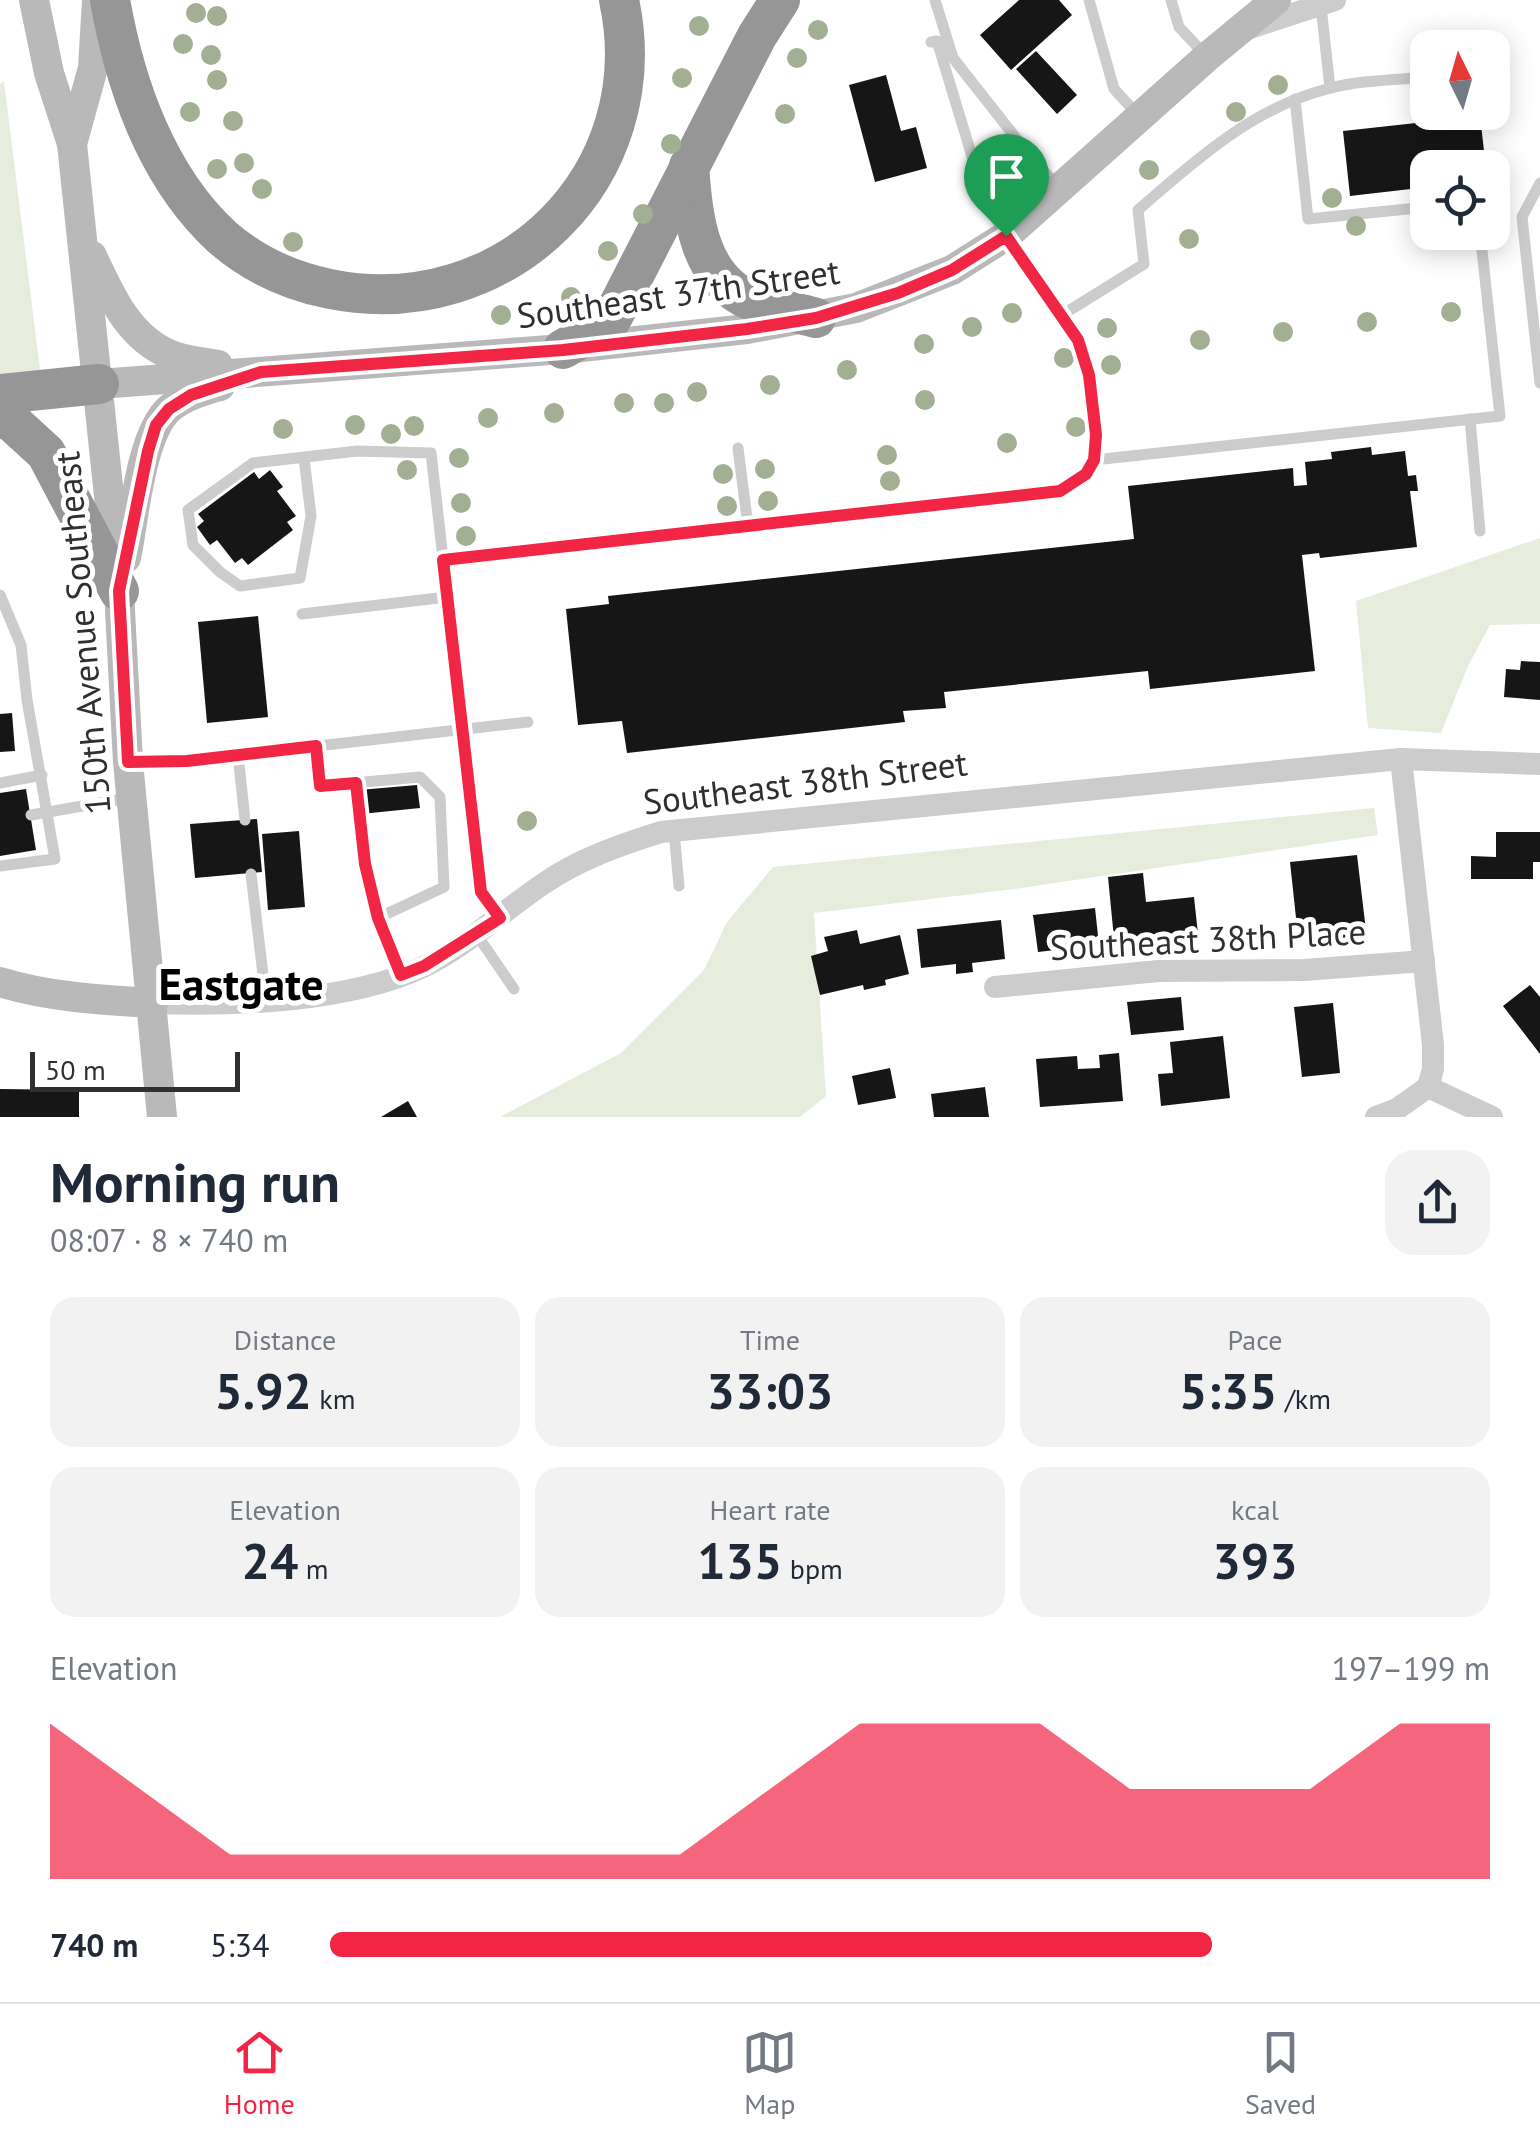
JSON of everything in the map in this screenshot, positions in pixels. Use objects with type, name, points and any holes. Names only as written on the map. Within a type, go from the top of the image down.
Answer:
[{"type":"highway","points":[[110,0],[118,46],[160,156],[193,204],[222,236],[260,264],[302,284],[356,294],[398,295],[450,286],[498,268],[540,238],[576,199],[602,160],[620,98],[625,55],[619,0]]},
{"type":"highway","points":[[563,350],[610,322],[757,36],[780,0]]},
{"type":"highway","points":[[689,166],[698,239],[712,267],[731,288],[753,302],[816,318]]},
{"type":"highway","points":[[0,394],[98,384]]},
{"type":"highway","points":[[0,418],[12,420],[46,452],[119,591]]},
{"type":"main road","name":"150th Avenue Southeast","points":[[34,0],[49,74],[72,144],[119,591],[128,762],[162,1117]]},
{"type":"main road","name":"150th Avenue Southeast","points":[[72,144],[93,68],[97,0]]},
{"type":"main road","name":"Southeast 37th Street","points":[[98,384],[563,350],[816,318],[898,293],[952,270],[1006,236],[1276,0]]},
{"type":"main road","points":[[82,234],[112,299],[133,329],[155,347],[174,356],[261,372]]},
{"type":"main road","points":[[119,591],[156,425],[169,409],[191,395],[261,372]]},
{"type":"main road","name":"Southeast 38th Street","points":[[0,982],[86,998],[153,1003]]},
{"type":"street","name":"Southeast 37th Street","points":[[1234,33],[1328,3]]},
{"type":"street","name":"Southeast 38th Street","points":[[153,1003],[266,1000],[366,988],[424,966],[477,934],[567,869],[615,846],[674,830],[1401,758],[1540,764]]},
{"type":"street","points":[[1376,1117],[1397,1109],[1428,1087],[1433,1046],[1401,758]]},
{"type":"street","name":"Southeast 38th Place","points":[[996,987],[1158,970],[1304,970],[1424,961]]},
{"type":"street","points":[[1428,1087],[1492,1117]]},
{"type":"lane","points":[[935,0],[953,58],[1034,161],[1061,189]]},
{"type":"lane","points":[[1088,0],[1114,88],[1141,118]]},
{"type":"lane","points":[[1172,0],[1179,27],[1207,57]]},
{"type":"lane","points":[[1328,3],[1330,88]]},
{"type":"lane","points":[[443,560],[1060,491],[1086,474],[1094,460],[1096,435],[1089,375],[1078,340],[987,206],[937,40],[932,42]]},
{"type":"lane","points":[[1062,315],[1144,264],[1138,210],[1215,143],[1295,99],[1330,88],[1410,78]]},
{"type":"lane","points":[[1295,99],[1308,220],[1410,208]]},
{"type":"lane","points":[[1540,183],[1522,217],[1540,383]]},
{"type":"lane","points":[[1094,460],[1500,416],[1482,250]]},
{"type":"lane","points":[[1470,419],[1480,532]]},
{"type":"lane","points":[[738,448],[748,526]]},
{"type":"lane","points":[[304,458],[311,516],[300,578],[240,586],[193,545],[188,510],[253,463],[357,450],[431,454],[481,892],[500,918]]},
{"type":"lane","points":[[0,595],[21,644],[55,859],[0,866]]},
{"type":"lane","points":[[302,614],[448,597]]},
{"type":"lane","points":[[128,762],[187,761],[528,722]]},
{"type":"lane","points":[[316,746],[320,786],[420,777],[440,797],[444,887],[378,918]]},
{"type":"lane","points":[[238,755],[245,820]]},
{"type":"lane","points":[[0,783],[42,775]]},
{"type":"lane","points":[[356,783],[365,864],[378,918],[401,975]]},
{"type":"lane","points":[[30,816],[132,797]]},
{"type":"lane","points":[[674,830],[679,886]]},
{"type":"lane","points":[[251,874],[266,1000]]},
{"type":"lane","points":[[477,934],[514,989]]},
{"type":"green space","points":[[4,81],[40,369],[36,374],[0,375],[0,84]]},
{"type":"green space","points":[[1540,538],[1540,624],[1490,625],[1468,666],[1441,733],[1368,728],[1356,601]]},
{"type":"green space","points":[[1374,808],[1378,835],[1014,889],[814,913],[826,1096],[800,1117],[500,1117],[621,1053],[704,970],[727,922],[773,867]]},
{"type":"building","points":[[1019,0],[1059,0],[1072,15],[1011,70],[980,35]]},
{"type":"building","points":[[1036,51],[1077,95],[1057,114],[1016,69]]},
{"type":"building","points":[[886,75],[901,131],[916,127],[927,168],[875,182],[849,85]]},
{"type":"building","points":[[1410,124],[1410,130],[1482,130],[1484,150],[1410,150],[1410,189],[1350,196],[1343,131]]},
{"type":"building","points":[[1371,447],[1372,455],[1405,451],[1408,476],[1416,475],[1418,491],[1410,491],[1417,547],[1320,558],[1319,553],[1302,555],[1315,671],[1150,689],[1148,671],[944,692],[946,708],[903,711],[905,722],[627,753],[622,721],[578,725],[566,609],[609,604],[608,596],[1134,539],[1128,486],[1293,468],[1294,486],[1307,485],[1305,462],[1332,459],[1331,452]]},
{"type":"building","points":[[270,470],[283,487],[277,491],[296,516],[287,522],[293,530],[248,565],[242,558],[235,563],[217,540],[210,545],[197,527],[204,521],[198,514],[254,472],[259,479]]},
{"type":"building","points":[[258,616],[268,717],[207,723],[198,622]]},
{"type":"building","points":[[1521,661],[1540,662],[1540,700],[1504,697],[1506,669],[1520,670]]},
{"type":"building","points":[[12,713],[15,751],[0,752],[0,714]]},
{"type":"building","points":[[417,785],[420,808],[361,814],[359,790]]},
{"type":"building","points":[[26,789],[36,850],[0,856],[0,793]]},
{"type":"building","points":[[257,819],[262,872],[195,878],[190,824]]},
{"type":"building","points":[[299,831],[305,907],[268,910],[262,834]]},
{"type":"building","points":[[1496,832],[1540,832],[1540,862],[1533,862],[1533,879],[1471,879],[1471,856],[1496,857]]},
{"type":"building","points":[[1357,855],[1367,939],[1337,943],[1335,931],[1317,933],[1316,925],[1297,927],[1290,862]]},
{"type":"building","points":[[1143,873],[1146,902],[1194,897],[1198,934],[1149,939],[1150,945],[1115,949],[1108,877]]},
{"type":"building","points":[[1095,908],[1099,945],[1038,952],[1033,915]]},
{"type":"building","points":[[1001,920],[1005,959],[972,963],[973,972],[956,974],[956,964],[921,968],[917,929]]},
{"type":"building","points":[[857,930],[860,944],[900,935],[909,974],[885,980],[886,985],[864,990],[863,985],[820,995],[811,956],[828,951],[824,937]]},
{"type":"building","points":[[1530,985],[1540,997],[1540,1054],[1503,1006]]},
{"type":"building","points":[[1181,997],[1184,1030],[1131,1035],[1127,1002]]},
{"type":"building","points":[[1333,1003],[1340,1073],[1302,1077],[1294,1007]]},
{"type":"building","points":[[1223,1036],[1230,1098],[1161,1106],[1158,1074],[1173,1073],[1170,1042]]},
{"type":"building","points":[[1119,1053],[1123,1101],[1040,1107],[1036,1059],[1077,1056],[1078,1069],[1100,1068],[1099,1055]]},
{"type":"building","points":[[890,1068],[896,1098],[858,1105],[852,1076]]},
{"type":"building","points":[[985,1087],[989,1117],[934,1117],[931,1094]]},
{"type":"building","points":[[0,1089],[79,1090],[79,1117],[0,1117]]},
{"type":"building","points":[[408,1101],[417,1117],[381,1117]]},
{"type":"district","name":"Eastgate","points":[[241,983]]},
{"type":"route","points":[[1006,236],[1078,340],[1089,375],[1096,435],[1094,460],[1086,474],[1060,491],[443,560],[481,892],[500,918],[424,966],[401,975],[378,918],[365,864],[356,783],[320,786],[316,746],[187,761],[128,762],[119,591],[156,425],[169,409],[191,395],[261,372],[563,350],[816,318],[856,308],[952,270],[1006,236]]}]
